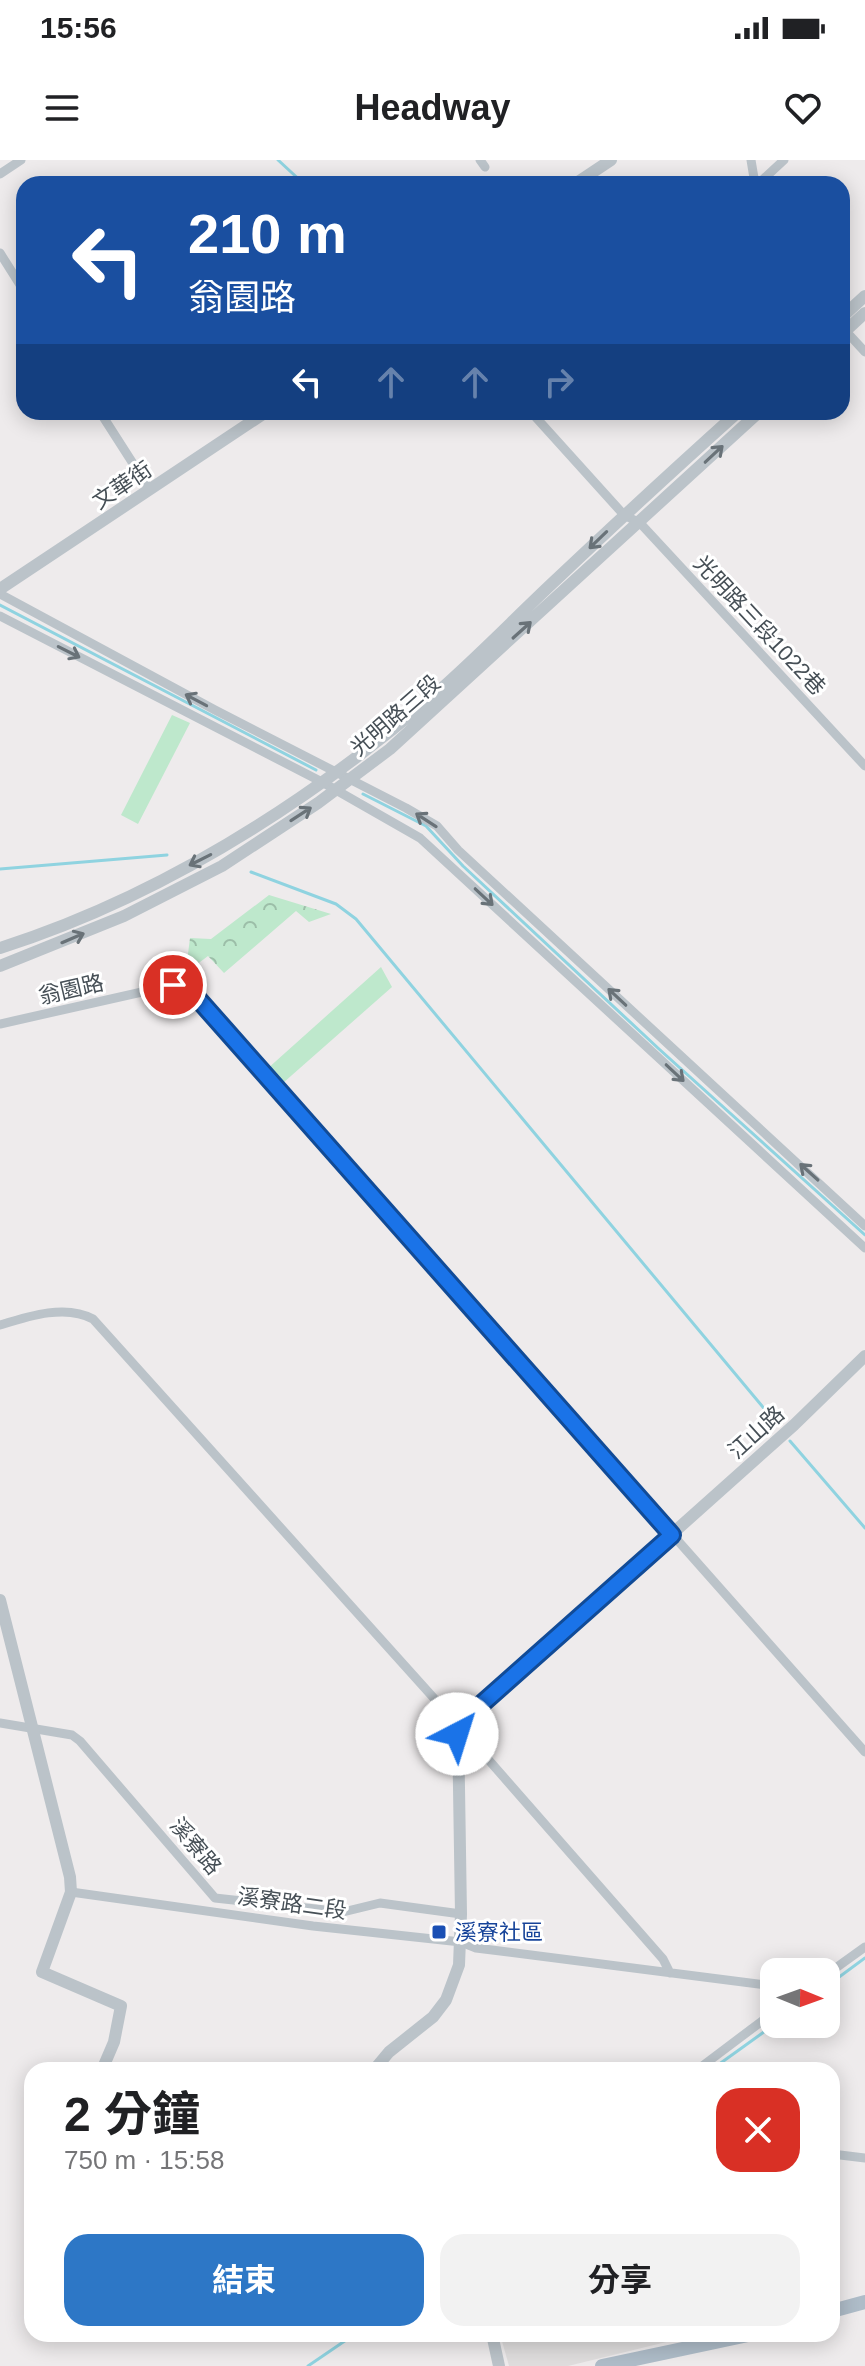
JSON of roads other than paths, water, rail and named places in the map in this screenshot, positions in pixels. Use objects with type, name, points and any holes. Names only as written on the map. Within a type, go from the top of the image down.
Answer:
[{"type":"main road","points":[[840,2309],[865,2302]]},
{"type":"main road","points":[[602,2366],[715,2342]]},
{"type":"street","points":[[0,174],[21,160]]},
{"type":"street","points":[[587,176],[611,160]]},
{"type":"street","points":[[765,176],[784,160]]},
{"type":"street","points":[[0,253],[16,278]]},
{"type":"street","points":[[850,310],[865,296]]},
{"type":"street","points":[[850,338],[865,352]]},
{"type":"street","points":[[105,420],[150,490]]},
{"type":"street","name":"文華街","points":[[0,591],[254,420]]},
{"type":"street","points":[[538,420],[624,515]]},
{"type":"street","name":"光明路三段","points":[[0,948],[40,935],[132,895],[214,854],[336,772],[433,696],[729,420]]},
{"type":"street","name":"光明路三段","points":[[0,966],[124,916],[222,866],[350,779],[390,749],[750,420]]},
{"type":"street","name":"光明路三段1022巷","points":[[624,515],[640,523],[865,766]]},
{"type":"street","points":[[0,591],[437,826],[458,850],[865,1226]]},
{"type":"street","points":[[0,616],[336,789],[420,838],[865,1248]]},
{"type":"street","name":"翁園路","points":[[0,1024],[173,985],[191,991],[865,1752]]},
{"type":"street","points":[[0,1325],[70,1311],[93,1319],[458,1725],[663,1959],[670,1973]]},
{"type":"street","name":"江山路","points":[[672,1535],[865,1356]]},
{"type":"street","points":[[381,2062],[433,2017],[446,2000],[459,1965],[458,1725],[672,1535]]},
{"type":"street","points":[[0,1600],[71,1892],[42,1972],[121,2006],[114,2042],[105,2062]]},
{"type":"street","name":"溪寮路","points":[[0,1723],[72,1735],[80,1741],[215,1898],[343,1912],[380,1903],[461,1914]]},
{"type":"street","name":"溪寮路二段","points":[[71,1892],[760,1984]]},
{"type":"street","points":[[840,1965],[865,1947]]},
{"type":"street","points":[[708,2062],[760,2023]]},
{"type":"street","points":[[840,2155],[865,2158]]},
{"type":"street","points":[[494,2342],[499,2366]]},
{"type":"waterway","points":[[278,160],[295,176]]},
{"type":"waterway","points":[[0,605],[316,770]]},
{"type":"waterway","points":[[363,794],[426,826],[463,866],[659,1049],[865,1235]]},
{"type":"waterway","points":[[0,869],[167,855]]},
{"type":"waterway","points":[[251,872],[336,904],[356,919],[777,1424]]},
{"type":"waterway","points":[[790,1441],[865,1528]]},
{"type":"waterway","points":[[840,1976],[865,1958]]},
{"type":"waterway","points":[[722,2062],[760,2035]]},
{"type":"waterway","points":[[308,2366],[343,2342]]},
{"type":"place","name":"溪寮社區","points":[[439,1932]]}]
